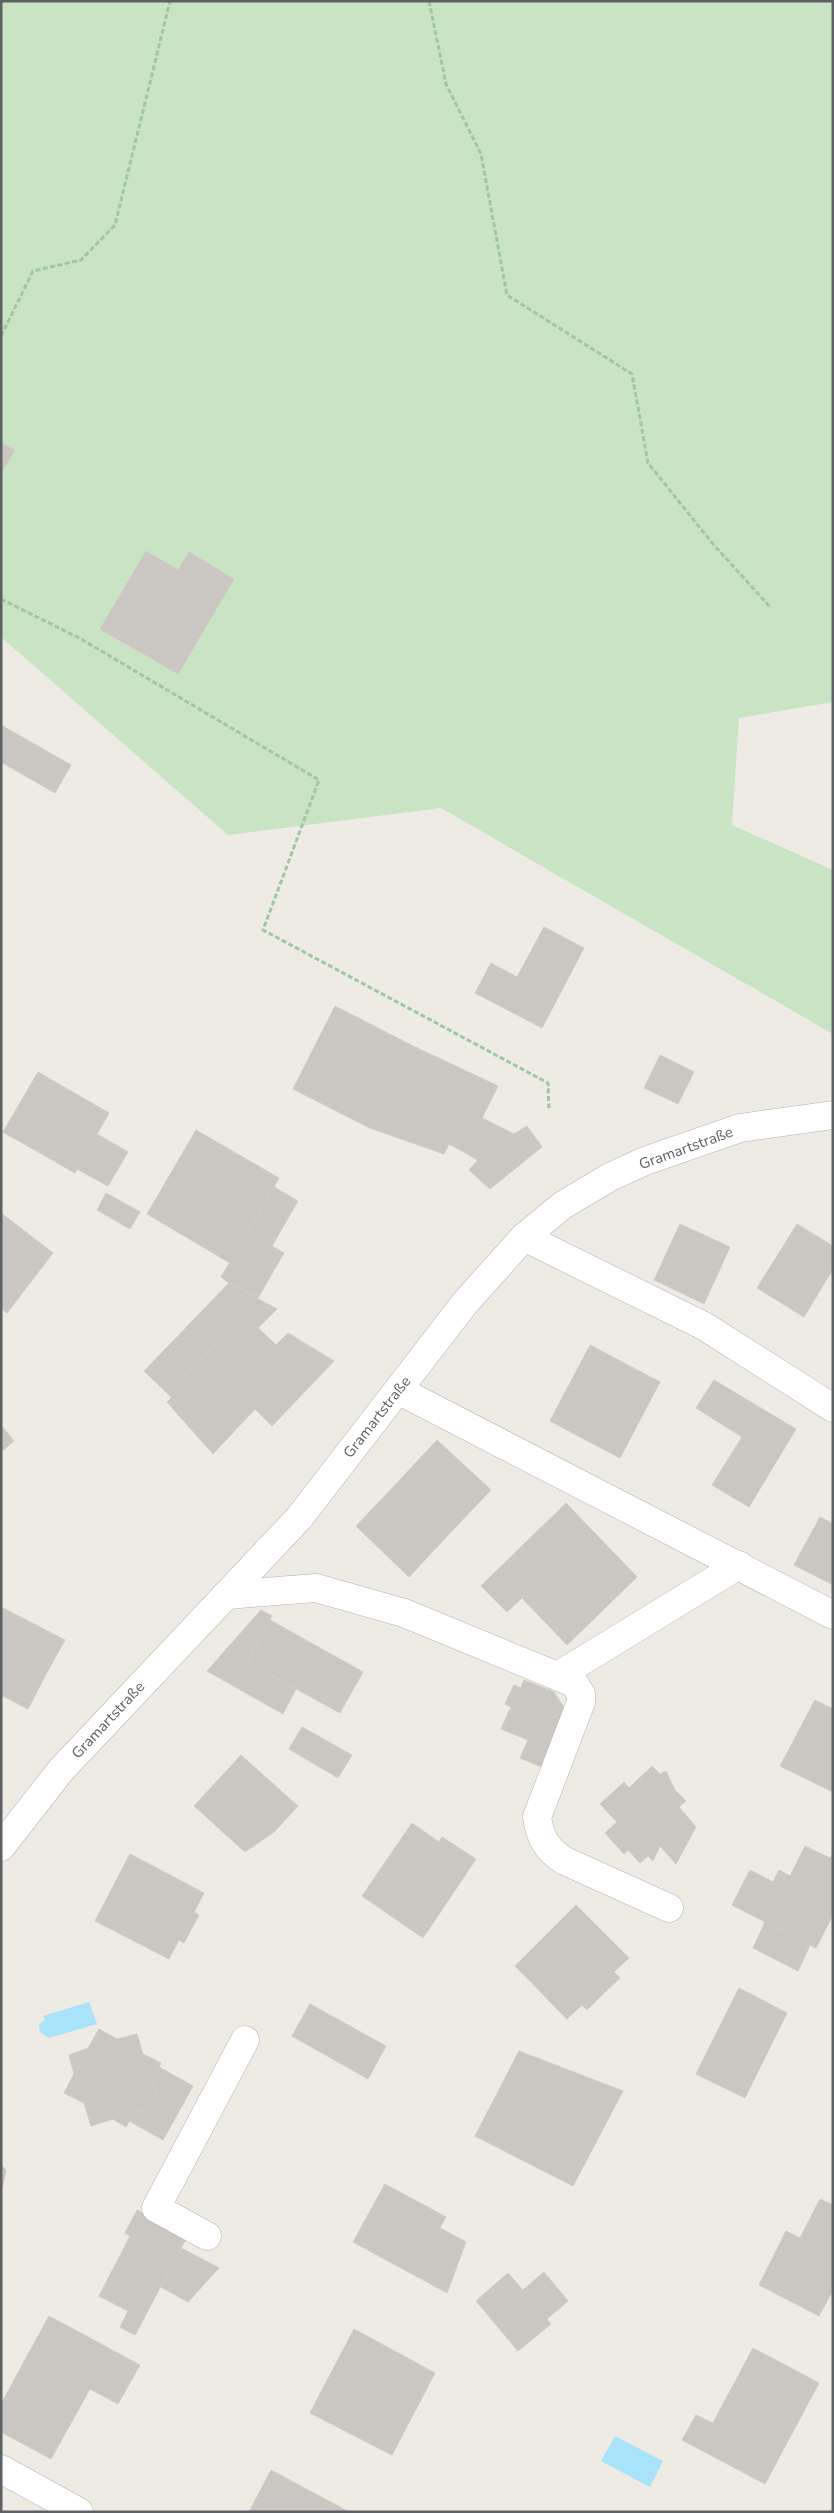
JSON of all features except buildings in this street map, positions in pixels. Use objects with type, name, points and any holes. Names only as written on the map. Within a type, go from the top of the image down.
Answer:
[{"type":"street","name":"Gramartstraße","points":[[1,1847],[61,1770],[299,1518],[465,1303],[524,1237],[564,1205],[610,1177],[645,1161],[740,1128],[833,1115]]},
{"type":"street","points":[[524,1237],[704,1326],[833,1408]]},
{"type":"street","points":[[398,1390],[833,1615]]},
{"type":"street","points":[[559,1675],[739,1565]]},
{"type":"street","points":[[226,1595],[316,1588],[404,1613],[568,1678],[578,1687],[581,1702],[537,1817],[541,1837],[554,1854],[565,1861],[669,1908]]},
{"type":"street","points":[[207,2236],[156,2208],[245,2040]]},
{"type":"street","points":[[1,2470],[79,2512]]},
{"type":"path","points":[[1,336],[33,271],[80,260],[115,225],[170,1]]},
{"type":"path","points":[[429,1],[446,84],[480,154],[507,295],[632,374],[648,463],[713,544],[771,608]]},
{"type":"path","points":[[1,599],[81,640],[319,780],[263,930],[548,1083],[549,1111]]},
{"type":"green space","points":[[1,1],[833,1],[833,702],[739,718],[732,825],[833,870],[833,1034],[441,808],[228,835],[1,637]]},
{"type":"water","points":[[89,2002],[97,2024],[49,2038],[40,2032],[39,2025],[45,2019],[43,2016]]},
{"type":"water","points":[[615,2436],[663,2461],[650,2487],[601,2461]]}]
